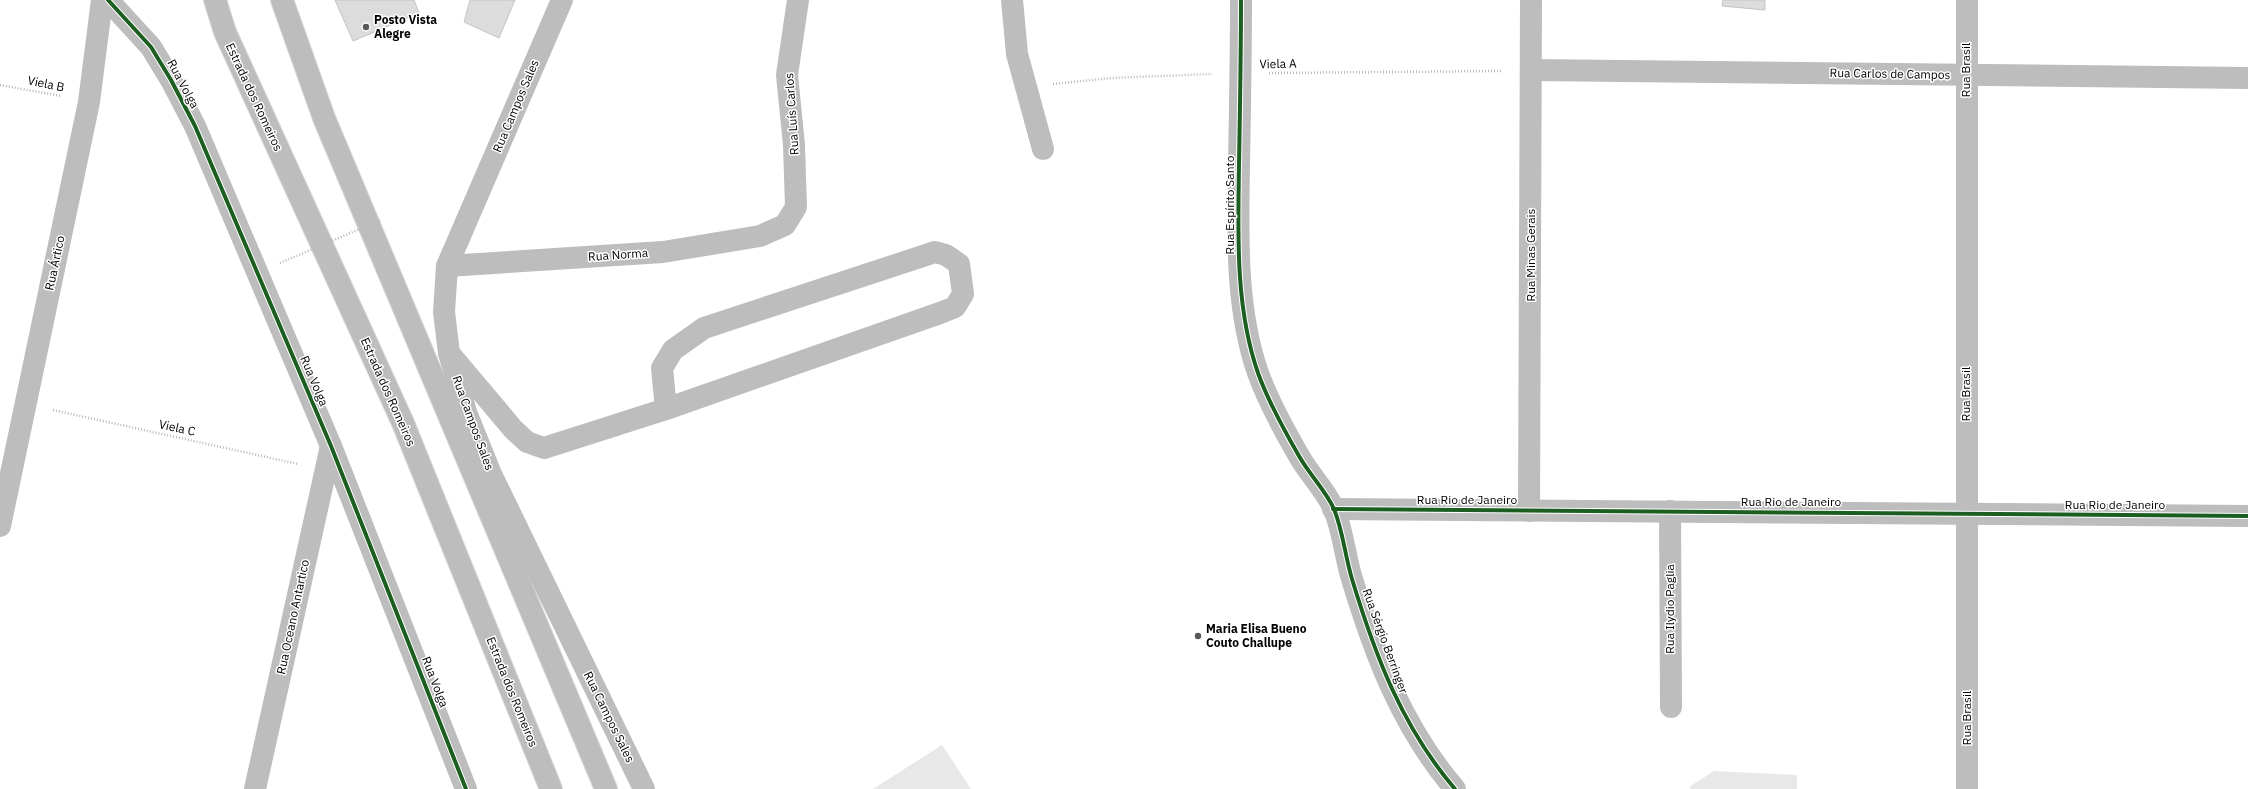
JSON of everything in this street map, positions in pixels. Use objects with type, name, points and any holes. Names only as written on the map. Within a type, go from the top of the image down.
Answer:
[{"type":"street","name":"Rua Ártico","points":[[0,526],[89,102],[102,0]]},
{"type":"street","name":"Rua Volga","points":[[108,0],[151,47],[195,126],[331,446],[466,789]]},
{"type":"street","points":[[206,0],[225,32]]},
{"type":"street","name":"Estrada dos Romeiros","points":[[215,0],[225,32],[403,423],[551,789]]},
{"type":"street","points":[[282,0],[324,118],[606,789]]},
{"type":"street","name":"Rua Campos Sales","points":[[562,0],[447,266],[444,312],[449,353],[466,412],[491,474],[644,789]]},
{"type":"street","name":"Rua Luís Carlos","points":[[785,225],[796,208],[794,145],[787,76],[798,0]]},
{"type":"street","points":[[1012,0],[1017,54],[1025,87],[1044,149]]},
{"type":"street","name":"Rua Espírito Santo","points":[[1241,0],[1238,221],[1242,294],[1247,335],[1258,374],[1274,407],[1299,456],[1334,509]]},
{"type":"street","name":"Rua Minas Gerais","points":[[1529,511],[1532,70],[1531,0]]},
{"type":"street","name":"Rua Brasil","points":[[1967,0],[1967,789]]},
{"type":"street","name":"Rua Carlos de Campos","points":[[1532,70],[2248,78]]},
{"type":"street","name":"Rua Norma","points":[[447,266],[663,252],[760,236],[785,225]]},
{"type":"street","points":[[449,353],[513,428],[527,442],[544,448],[666,409],[955,306],[963,294],[959,264],[946,255],[936,252],[704,328],[673,350],[662,368],[666,409]]},
{"type":"street","name":"Rua Oceano Antartico","points":[[255,789],[331,446]]},
{"type":"street","name":"Rua Rio de Janeiro","points":[[1334,509],[2248,516]]},
{"type":"street","name":"Rua Sérgio Berringer","points":[[1334,509],[1352,579],[1389,683],[1403,716],[1419,742],[1455,789]]},
{"type":"street","name":"Rua Ilydio Paglia","points":[[1670,511],[1671,708]]},
{"type":"path","points":[[280,263],[380,220]]},
{"type":"shaded area","points":[[942,745],[971,789],[873,789]]},
{"type":"shaded area","points":[[1714,771],[1797,775],[1797,789],[1691,789],[1689,787]]},
{"type":"building","name":"Posto Vista Alegre","points":[[335,0],[414,0],[419,13],[353,41]]},
{"type":"building","points":[[470,0],[515,0],[499,38],[464,22]]},
{"type":"building","points":[[1723,0],[1765,0],[1765,10],[1722,6]]},
{"type":"cycle path","points":[[108,0],[151,47],[171,80],[195,126],[331,446],[466,789]]},
{"type":"cycle path","points":[[1241,0],[1238,216],[1242,296],[1245,322],[1251,348],[1262,384],[1277,415],[1303,463],[1327,496],[1334,509],[1340,526],[1350,570],[1370,635],[1392,689],[1420,741],[1436,765],[1455,789]]},
{"type":"cycle path","points":[[1333,509],[2248,516]]},
{"type":"place","name":"Posto Vista Alegre","points":[[366,27]]},
{"type":"place","name":"Maria Elisa Bueno Couto Challupe","points":[[1198,636]]}]
